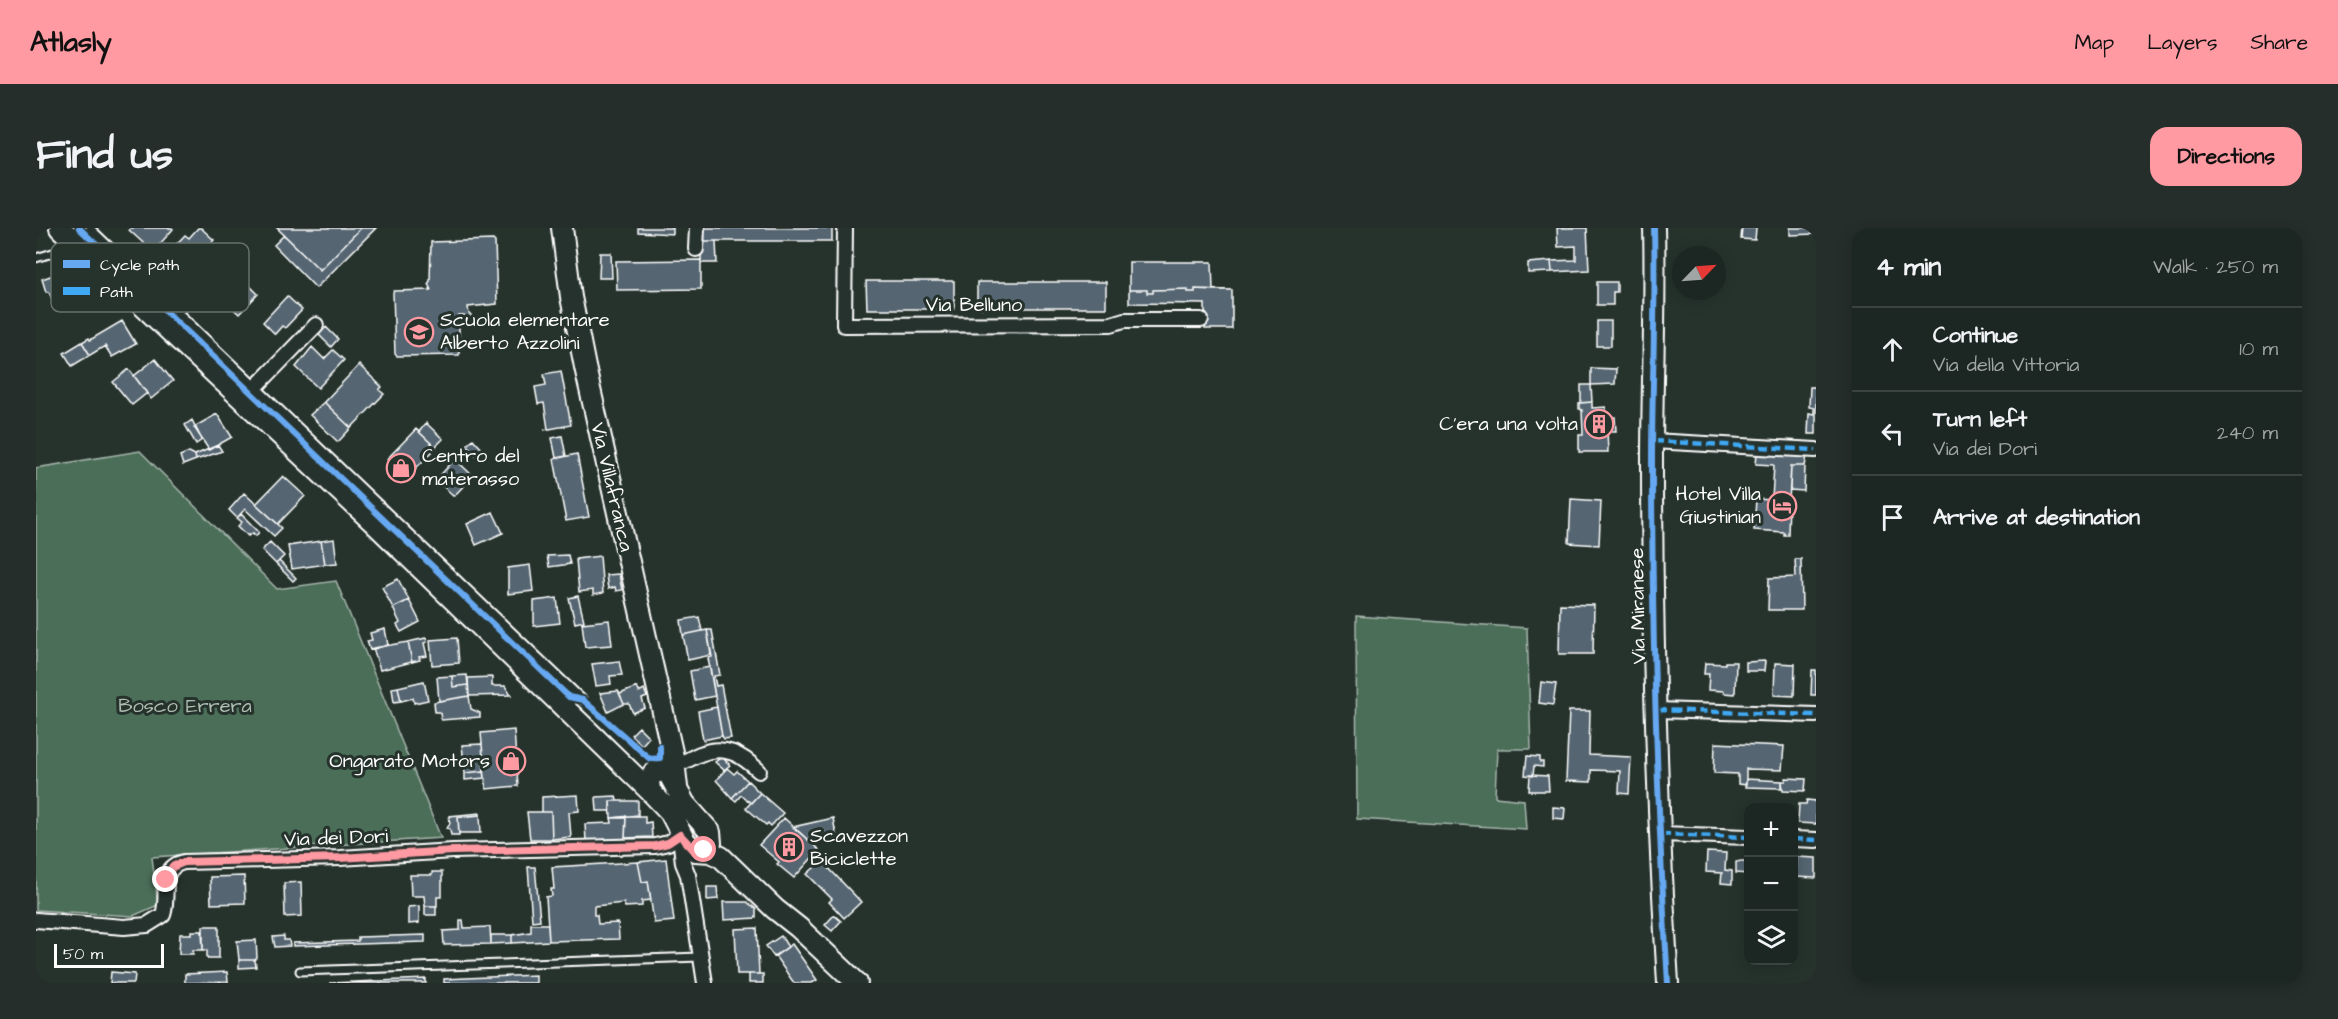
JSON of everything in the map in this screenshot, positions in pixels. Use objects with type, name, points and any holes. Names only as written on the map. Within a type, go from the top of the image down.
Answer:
[{"type":"main road","points":[[60,228],[76,243]]},
{"type":"main road","name":"Via Villafranca","points":[[562,228],[580,346],[669,745],[659,775],[677,787],[704,845]]},
{"type":"main road","name":"Via Miranese","points":[[1654,228],[1653,441],[1657,710],[1668,983]]},
{"type":"main road","points":[[162,312],[250,393],[615,744],[639,766],[659,775],[670,812],[680,835],[689,846],[695,851],[720,838],[777,899],[799,928],[857,983]]},
{"type":"street","points":[[696,249],[697,228]]},
{"type":"street","name":"Via Belluno","points":[[845,228],[844,325],[1111,324],[1124,320],[1201,320]]},
{"type":"street","points":[[250,393],[316,325]]},
{"type":"street","points":[[1653,441],[1816,450]]},
{"type":"street","points":[[1657,710],[1816,715]]},
{"type":"street","points":[[659,775],[701,753],[718,749],[732,751],[759,771]]},
{"type":"street","points":[[1661,834],[1744,837]]},
{"type":"street","points":[[680,835],[705,983]]},
{"type":"street","name":"Via dei Dori","points":[[36,920],[124,927],[147,925],[163,915],[168,872],[177,863],[184,862],[340,858],[453,851],[655,846],[668,843],[680,835]]},
{"type":"street","points":[[1798,839],[1816,840]]},
{"type":"street","points":[[688,875],[704,845]]},
{"type":"lane","points":[[90,228],[103,243]]},
{"type":"lane","points":[[36,248],[44,256]]},
{"type":"lane","points":[[36,258],[51,254]]},
{"type":"lane","points":[[165,312],[171,319],[178,312]]},
{"type":"lane","points":[[300,971],[700,957]]},
{"type":"green space","name":"Bosco Errera","points":[[140,451],[277,589],[336,581],[441,838],[152,857],[158,905],[133,916],[36,910],[36,468]]},
{"type":"green space","points":[[1356,616],[1527,628],[1531,749],[1497,749],[1495,797],[1524,800],[1526,829],[1357,819]]},
{"type":"building","points":[[131,228],[173,229],[161,243],[143,243],[129,230]]},
{"type":"building","points":[[198,228],[201,228],[214,240],[211,243],[177,243],[185,235],[189,238]]},
{"type":"building","points":[[277,228],[361,228],[320,270]]},
{"type":"building","points":[[361,228],[376,228],[316,288],[274,245],[284,235],[320,270]]},
{"type":"building","points":[[638,228],[673,228],[673,234],[638,232]]},
{"type":"building","points":[[703,228],[832,228],[832,241],[703,241]]},
{"type":"building","points":[[1557,228],[1587,228],[1589,270],[1552,272],[1551,261],[1576,260],[1576,246],[1558,247]]},
{"type":"building","points":[[1742,228],[1756,228],[1755,240],[1741,239]]},
{"type":"building","points":[[1790,228],[1813,228],[1814,234],[1790,235]]},
{"type":"building","points":[[493,240],[495,242],[497,304],[468,307],[469,314],[473,318],[469,321],[464,316],[459,316],[459,355],[397,356],[395,354],[393,293],[394,291],[431,290],[428,284],[431,242]]},
{"type":"building","points":[[701,241],[716,241],[717,263],[701,263]]},
{"type":"building","points":[[600,253],[611,253],[612,278],[599,278]]},
{"type":"building","points":[[701,260],[701,289],[617,290],[616,261]]},
{"type":"building","points":[[1551,261],[1552,272],[1528,273],[1528,263]]},
{"type":"building","points":[[1129,262],[1212,262],[1213,290],[1195,289],[1195,292],[1188,292],[1188,289],[1153,290],[1153,293],[1147,293],[1147,290],[1129,290]]},
{"type":"building","points":[[51,276],[51,297],[49,292],[46,292],[42,279]]},
{"type":"building","points":[[866,281],[954,281],[954,309],[867,309]]},
{"type":"building","points":[[977,282],[1106,282],[1106,308],[977,308]]},
{"type":"building","points":[[1597,282],[1617,282],[1617,292],[1613,292],[1613,305],[1597,305]]},
{"type":"building","points":[[249,285],[258,294],[249,303]]},
{"type":"building","points":[[1188,289],[1188,292],[1195,292],[1195,289],[1232,290],[1232,329],[1205,329],[1205,304],[1129,303],[1129,290],[1147,290],[1147,293],[1153,293],[1153,290]]},
{"type":"building","points":[[287,296],[302,310],[285,328],[282,326],[275,334],[263,322]]},
{"type":"building","points":[[122,321],[136,344],[112,357],[105,346],[90,355],[82,342],[89,338],[90,340]]},
{"type":"building","points":[[1597,321],[1611,321],[1611,346],[1597,346]]},
{"type":"building","points":[[326,327],[338,339],[331,347],[319,335]]},
{"type":"building","points":[[82,342],[90,355],[72,366],[64,353]]},
{"type":"building","points":[[312,347],[324,359],[333,350],[344,360],[318,388],[296,367]]},
{"type":"building","points":[[155,359],[173,381],[151,399],[134,376]]},
{"type":"building","points":[[359,365],[382,387],[379,390],[384,394],[351,428],[324,402]]},
{"type":"building","points":[[1591,368],[1616,369],[1615,384],[1591,385]]},
{"type":"building","points":[[129,369],[147,393],[132,405],[113,382]]},
{"type":"building","points":[[561,371],[571,425],[544,430],[548,429],[544,403],[538,404],[535,387],[546,385],[544,374]]},
{"type":"building","points":[[1581,385],[1591,385],[1592,402],[1581,403]]},
{"type":"building","points":[[1810,387],[1816,387],[1816,434],[1808,434],[1809,413],[1814,414],[1814,408],[1809,407]]},
{"type":"building","points":[[324,402],[351,428],[338,442],[310,415]]},
{"type":"building","name":"C'era una volta","points":[[1592,402],[1592,408],[1606,407],[1606,417],[1615,417],[1616,431],[1607,431],[1608,452],[1579,452],[1579,435],[1583,435],[1582,410],[1579,409],[1579,403]]},
{"type":"building","points":[[217,414],[232,437],[209,450],[194,427]]},
{"type":"building","points":[[192,420],[202,440],[196,444],[185,425]]},
{"type":"building","points":[[426,423],[443,439],[435,447],[419,432]]},
{"type":"building","points":[[416,429],[436,448],[407,477],[387,459]]},
{"type":"building","points":[[562,436],[566,456],[556,458],[552,438]]},
{"type":"building","points":[[473,439],[483,450],[477,456],[467,445]]},
{"type":"building","points":[[218,445],[222,451],[196,460],[195,455]]},
{"type":"building","points":[[189,452],[195,455],[196,460],[183,465],[180,456]]},
{"type":"building","points":[[1757,453],[1807,456],[1805,466],[1791,466],[1789,501],[1772,500],[1774,465],[1756,464]]},
{"type":"building","points":[[577,454],[589,517],[566,521],[554,459]]},
{"type":"building","points":[[455,459],[473,476],[454,496],[436,480]]},
{"type":"building","points":[[1791,466],[1805,466],[1804,491],[1790,490]]},
{"type":"building","points":[[283,476],[305,496],[278,524],[256,504]]},
{"type":"building","points":[[244,493],[282,528],[274,536],[245,509],[237,518],[229,510]]},
{"type":"building","points":[[1571,499],[1601,501],[1599,545],[1569,543]]},
{"type":"building","points":[[1756,499],[1789,501],[1788,535],[1784,535],[1784,532],[1754,530]]},
{"type":"building","points":[[493,512],[503,533],[476,545],[467,524]]},
{"type":"building","points":[[241,514],[259,532],[256,536],[253,533],[248,536],[238,526],[242,522],[237,518]]},
{"type":"building","points":[[334,539],[337,563],[325,564],[321,541]]},
{"type":"building","points":[[321,541],[325,564],[292,569],[288,546]]},
{"type":"building","points":[[270,542],[284,556],[276,564],[262,550]]},
{"type":"building","points":[[568,555],[570,564],[549,567],[547,556]]},
{"type":"building","points":[[600,556],[603,593],[593,595],[593,590],[579,592],[576,559]]},
{"type":"building","points":[[1795,559],[1801,559],[1802,610],[1768,610],[1769,578],[1796,577]]},
{"type":"building","points":[[279,561],[296,578],[293,581],[276,564]]},
{"type":"building","points":[[530,565],[533,591],[508,594],[508,568]]},
{"type":"building","points":[[619,574],[622,590],[616,591],[615,587],[608,589],[606,575]]},
{"type":"building","points":[[398,579],[409,600],[393,608],[382,587]]},
{"type":"building","points":[[578,596],[584,621],[575,623],[569,598]]},
{"type":"building","points":[[557,598],[560,623],[534,626],[534,601]]},
{"type":"building","points":[[409,600],[420,622],[401,632],[397,625],[400,623],[393,608]]},
{"type":"building","points":[[1560,604],[1594,605],[1593,654],[1559,654]]},
{"type":"building","points":[[699,617],[702,631],[683,635],[681,620]]},
{"type":"building","points":[[609,620],[612,645],[585,647],[582,623]]},
{"type":"building","points":[[385,629],[388,645],[370,650],[367,641],[372,640],[370,633]]},
{"type":"building","points":[[707,630],[712,630],[720,675],[714,676],[716,686],[721,685],[731,738],[724,739],[722,736],[708,658],[712,657]]},
{"type":"building","points":[[707,630],[711,655],[688,660],[683,635]]},
{"type":"building","points":[[426,638],[427,642],[424,643],[427,656],[419,657],[420,660],[412,662],[408,642]]},
{"type":"building","points":[[457,638],[459,663],[432,665],[430,640]]},
{"type":"building","points":[[408,642],[412,662],[380,670],[373,648]]},
{"type":"building","points":[[619,661],[622,675],[610,676],[611,684],[596,686],[592,664]]},
{"type":"building","points":[[1765,661],[1764,671],[1746,671],[1746,662]]},
{"type":"building","points":[[1725,662],[1736,662],[1735,694],[1708,690],[1709,674],[1704,674],[1705,663],[1725,664]]},
{"type":"building","points":[[1775,663],[1795,664],[1794,696],[1774,695]]},
{"type":"building","points":[[710,667],[715,696],[695,700],[690,671]]},
{"type":"building","points":[[1812,670],[1816,670],[1816,695],[1811,695]]},
{"type":"building","points":[[467,675],[468,685],[453,687],[452,676]]},
{"type":"building","points":[[452,676],[453,687],[468,685],[469,696],[439,701],[437,677]]},
{"type":"building","points":[[492,677],[492,686],[505,686],[511,695],[469,696],[468,678]]},
{"type":"building","points":[[424,681],[428,700],[414,703],[413,698],[401,701],[398,687]]},
{"type":"building","points":[[1541,682],[1556,684],[1553,705],[1539,703]]},
{"type":"building","points":[[398,687],[401,701],[394,702],[392,688]]},
{"type":"building","points":[[637,687],[639,692],[644,689],[647,697],[642,699],[645,708],[633,713],[629,704],[624,704],[618,691],[620,694]]},
{"type":"building","points":[[618,691],[624,704],[608,712],[600,693]]},
{"type":"building","points":[[469,696],[471,709],[480,713],[480,717],[441,720],[440,712],[435,712],[434,702]]},
{"type":"building","points":[[717,707],[722,736],[703,740],[698,711]]},
{"type":"building","points":[[1569,711],[1590,711],[1589,755],[1631,757],[1629,794],[1619,793],[1620,771],[1591,770],[1591,782],[1566,781]]},
{"type":"building","points":[[639,727],[649,737],[642,745],[631,735]]},
{"type":"building","points":[[514,730],[518,786],[486,789],[481,733]]},
{"type":"building","points":[[1715,743],[1784,746],[1782,770],[1746,769],[1746,785],[1738,784],[1738,774],[1714,773]]},
{"type":"building","points":[[482,744],[484,771],[465,773],[462,745]]},
{"type":"building","points":[[1527,756],[1540,757],[1540,762],[1543,762],[1543,767],[1534,766],[1533,776],[1525,775]]},
{"type":"building","points":[[722,757],[730,765],[724,770],[715,762]]},
{"type":"building","points":[[727,768],[734,774],[737,771],[748,781],[732,798],[716,780]]},
{"type":"building","points":[[484,771],[485,778],[465,780],[465,773]]},
{"type":"building","points":[[1530,775],[1548,776],[1549,791],[1529,791]]},
{"type":"building","points":[[1786,778],[1806,779],[1805,791],[1783,790],[1782,781],[1786,781]]},
{"type":"building","points":[[1746,779],[1782,781],[1782,788],[1745,787]]},
{"type":"building","points":[[748,781],[760,793],[751,803],[741,795],[736,801],[732,798]]},
{"type":"building","points":[[760,793],[783,813],[771,826],[768,823],[766,825],[746,808]]},
{"type":"building","points":[[578,795],[579,811],[569,812],[571,837],[552,839],[551,812],[542,812],[542,797]]},
{"type":"building","points":[[616,796],[617,801],[610,801],[610,811],[597,811],[596,797]]},
{"type":"building","points":[[1807,800],[1816,801],[1816,824],[1798,823],[1799,804],[1806,804]]},
{"type":"building","points":[[610,801],[638,801],[638,815],[611,818]]},
{"type":"building","points":[[1553,807],[1565,808],[1564,819],[1553,818]]},
{"type":"building","points":[[527,812],[551,812],[552,839],[530,839]]},
{"type":"building","points":[[480,813],[480,815],[458,817],[459,835],[451,835],[450,829],[447,828],[450,823],[449,816]]},
{"type":"building","points":[[480,815],[481,833],[459,833],[458,817]]},
{"type":"building","points":[[626,816],[645,816],[645,823],[651,822],[652,837],[625,838]]},
{"type":"building","points":[[611,818],[626,818],[625,840],[586,841],[585,824],[612,823]]},
{"type":"building","name":"Scavezzon Biciclette","points":[[784,818],[819,850],[794,878],[759,845]]},
{"type":"building","points":[[833,818],[836,835],[809,841],[793,827]]},
{"type":"building","points":[[1707,852],[1726,853],[1725,870],[1732,871],[1732,884],[1721,883],[1722,873],[1706,872]]},
{"type":"building","points":[[1798,857],[1816,858],[1816,878],[1798,877]]},
{"type":"building","points":[[666,859],[674,921],[654,923],[648,881],[642,882],[638,862]]},
{"type":"building","points":[[822,861],[861,902],[844,918],[829,902],[832,899],[807,874]]},
{"type":"building","points":[[1744,861],[1744,874],[1736,873],[1736,862]]},
{"type":"building","points":[[638,862],[642,882],[648,881],[651,900],[642,901],[642,906],[625,907],[624,903],[594,906],[594,915],[597,915],[598,924],[618,923],[619,939],[549,941],[546,897],[552,896],[551,889],[554,889],[552,867]]},
{"type":"building","points":[[528,867],[535,867],[540,920],[532,921]]},
{"type":"building","points":[[432,872],[442,872],[442,897],[437,897],[437,906],[425,906],[424,896],[411,896],[410,875],[432,875]]},
{"type":"building","points":[[244,876],[245,903],[211,904],[210,877]]},
{"type":"building","points":[[301,882],[302,916],[285,917],[284,883]]},
{"type":"building","points":[[707,887],[717,887],[718,899],[707,900]]},
{"type":"building","points":[[723,902],[747,902],[756,909],[756,918],[724,920]]},
{"type":"building","points":[[419,906],[419,923],[408,924],[408,907]]},
{"type":"building","points":[[425,906],[436,906],[436,915],[425,915]]},
{"type":"building","points":[[834,915],[841,921],[832,931],[825,925]]},
{"type":"building","points":[[460,920],[463,920],[464,928],[490,927],[491,944],[444,945],[443,931],[460,930]]},
{"type":"building","points":[[531,924],[548,924],[549,941],[512,943],[512,935],[531,932]]},
{"type":"building","points":[[203,926],[219,926],[219,958],[207,958],[207,950],[203,950]]},
{"type":"building","points":[[757,928],[759,974],[737,974],[735,929]]},
{"type":"building","points":[[191,931],[202,931],[203,950],[193,950],[193,954],[179,954],[180,934],[191,934]]},
{"type":"building","points":[[425,935],[425,942],[293,946],[293,943],[358,941],[358,937]]},
{"type":"building","points":[[491,935],[512,935],[512,943],[491,944]]},
{"type":"building","points":[[284,936],[284,940],[289,940],[290,946],[275,947],[273,937]]},
{"type":"building","points":[[781,936],[788,947],[774,957],[766,946]]},
{"type":"building","points":[[256,940],[257,958],[239,960],[237,941]]},
{"type":"building","points":[[792,944],[817,980],[812,983],[794,983],[775,956]]},
{"type":"building","points":[[239,960],[255,960],[256,967],[239,968]]},
{"type":"building","points":[[111,972],[135,974],[134,983],[110,983]]},
{"type":"building","points":[[227,972],[228,982],[185,983],[185,974]]},
{"type":"building","points":[[749,974],[763,974],[763,983],[749,983]]},
{"type":"building","points":[[536,975],[536,983],[444,983],[444,979]]},
{"type":"building","points":[[426,979],[426,983],[330,983]]},
{"type":"marked path","points":[[1653,441],[1816,450]]},
{"type":"marked path","points":[[1657,710],[1816,715]]},
{"type":"marked path","points":[[1661,834],[1744,837]]},
{"type":"marked path","points":[[1798,839],[1816,840]]},
{"type":"cycle path","points":[[79,228],[95,243]]},
{"type":"cycle path","points":[[1654,228],[1652,460],[1654,656],[1668,983]]},
{"type":"cycle path","points":[[167,312],[569,697],[583,700],[650,759],[660,758],[660,747]]},
{"type":"place","name":"Scuola elementare Alberto Azzolini","points":[[419,332]]},
{"type":"place","name":"C'era una volta","points":[[1599,424]]},
{"type":"place","name":"Centro del materasso","points":[[401,468]]},
{"type":"place","name":"Hotel Villa Giustinian","points":[[1782,506]]},
{"type":"place","name":"Ongarato Motors","points":[[511,761]]},
{"type":"place","name":"Scavezzon Biciclette","points":[[789,847]]},
{"type":"route","points":[[166,880],[172,867],[184,862],[340,858],[453,851],[655,846],[668,843],[680,835],[695,851],[704,850]]}]
